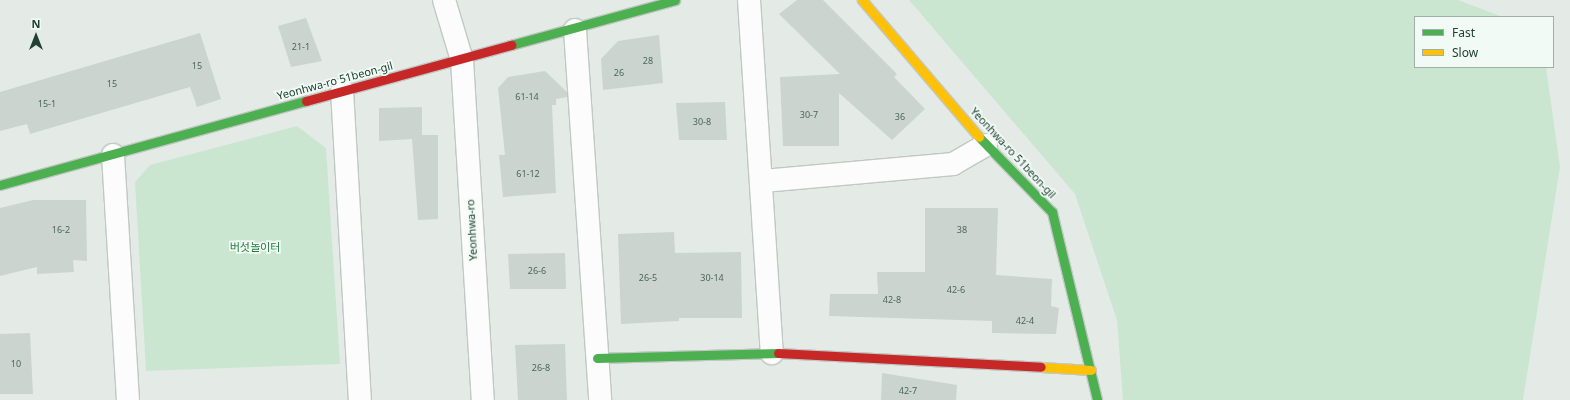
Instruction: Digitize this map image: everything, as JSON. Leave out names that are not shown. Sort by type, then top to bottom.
[{"type":"street","name":"Yeonhwa-ro","points":[[444,0],[462,60],[483,400]]},
{"type":"street","name":"Yeonhwa-ro 51beon-gil","points":[[0,185],[113,155],[342,90],[575,30],[676,0]]},
{"type":"street","points":[[749,0],[763,181],[772,353]]},
{"type":"street","name":"Yeonhwa-ro 51beon-gil","points":[[862,0],[986,145],[1052,212],[1097,400]]},
{"type":"street","points":[[575,30],[600,400]]},
{"type":"street","points":[[342,90],[360,400]]},
{"type":"street","points":[[763,181],[953,164],[986,145]]},
{"type":"street","points":[[113,155],[128,400]]},
{"type":"street","points":[[597,358],[772,353],[1090,370]]},
{"type":"green space","points":[[909,0],[1458,0],[1500,16],[1414,16],[1414,68],[1546,68],[1560,167],[1523,400],[1123,400],[1117,320],[1075,194]]},
{"type":"green space","name":"버섯놀이터","points":[[297,126],[326,148],[340,364],[146,371],[135,182],[150,165]]},
{"type":"building","points":[[797,0],[823,0],[897,74],[894,77],[925,109],[892,140],[839,93],[839,146],[783,146],[780,77],[840,74],[779,14]]},
{"type":"building","points":[[306,18],[322,61],[291,67],[278,26]]},
{"type":"building","points":[[200,33],[221,99],[197,107],[190,87],[30,134],[27,124],[0,131],[0,92]]},
{"type":"building","points":[[659,35],[663,83],[603,90],[601,59],[618,41]]},
{"type":"building","points":[[545,71],[567,92],[567,97],[556,99],[556,105],[552,105],[556,193],[503,197],[499,155],[505,155],[498,88],[508,77]]},
{"type":"building","points":[[725,102],[727,140],[679,140],[676,103]]},
{"type":"building","points":[[422,107],[422,135],[438,135],[438,219],[418,220],[412,139],[379,141],[379,108]]},
{"type":"building","points":[[33,200],[86,200],[87,261],[73,260],[74,272],[37,274],[37,267],[0,276],[0,208]]},
{"type":"building","points":[[925,208],[998,208],[996,275],[1052,279],[1051,306],[1059,308],[1056,334],[992,333],[992,321],[829,316],[830,294],[878,294],[877,272],[925,272]]},
{"type":"building","points":[[674,232],[675,253],[741,252],[742,318],[679,318],[679,321],[621,324],[618,234]]},
{"type":"building","points":[[565,253],[566,289],[510,289],[508,254]]},
{"type":"building","points":[[30,333],[33,394],[0,394],[0,334]]},
{"type":"building","points":[[565,344],[567,400],[518,400],[515,345]]},
{"type":"building","points":[[882,373],[957,385],[956,400],[881,400]]},
{"type":"traffic: fast","points":[[511,45],[675,0]]},
{"type":"traffic: fast","points":[[0,185],[306,101]]},
{"type":"traffic: fast","points":[[979,137],[1052,212],[1097,400]]},
{"type":"traffic: fast","points":[[597,358],[778,353]]},
{"type":"traffic: slow","points":[[862,0],[979,137]]},
{"type":"traffic: slow","points":[[1041,367],[1091,370]]},
{"type":"traffic: jam","points":[[306,101],[511,45]]},
{"type":"traffic: jam","points":[[778,353],[1041,367]]}]
